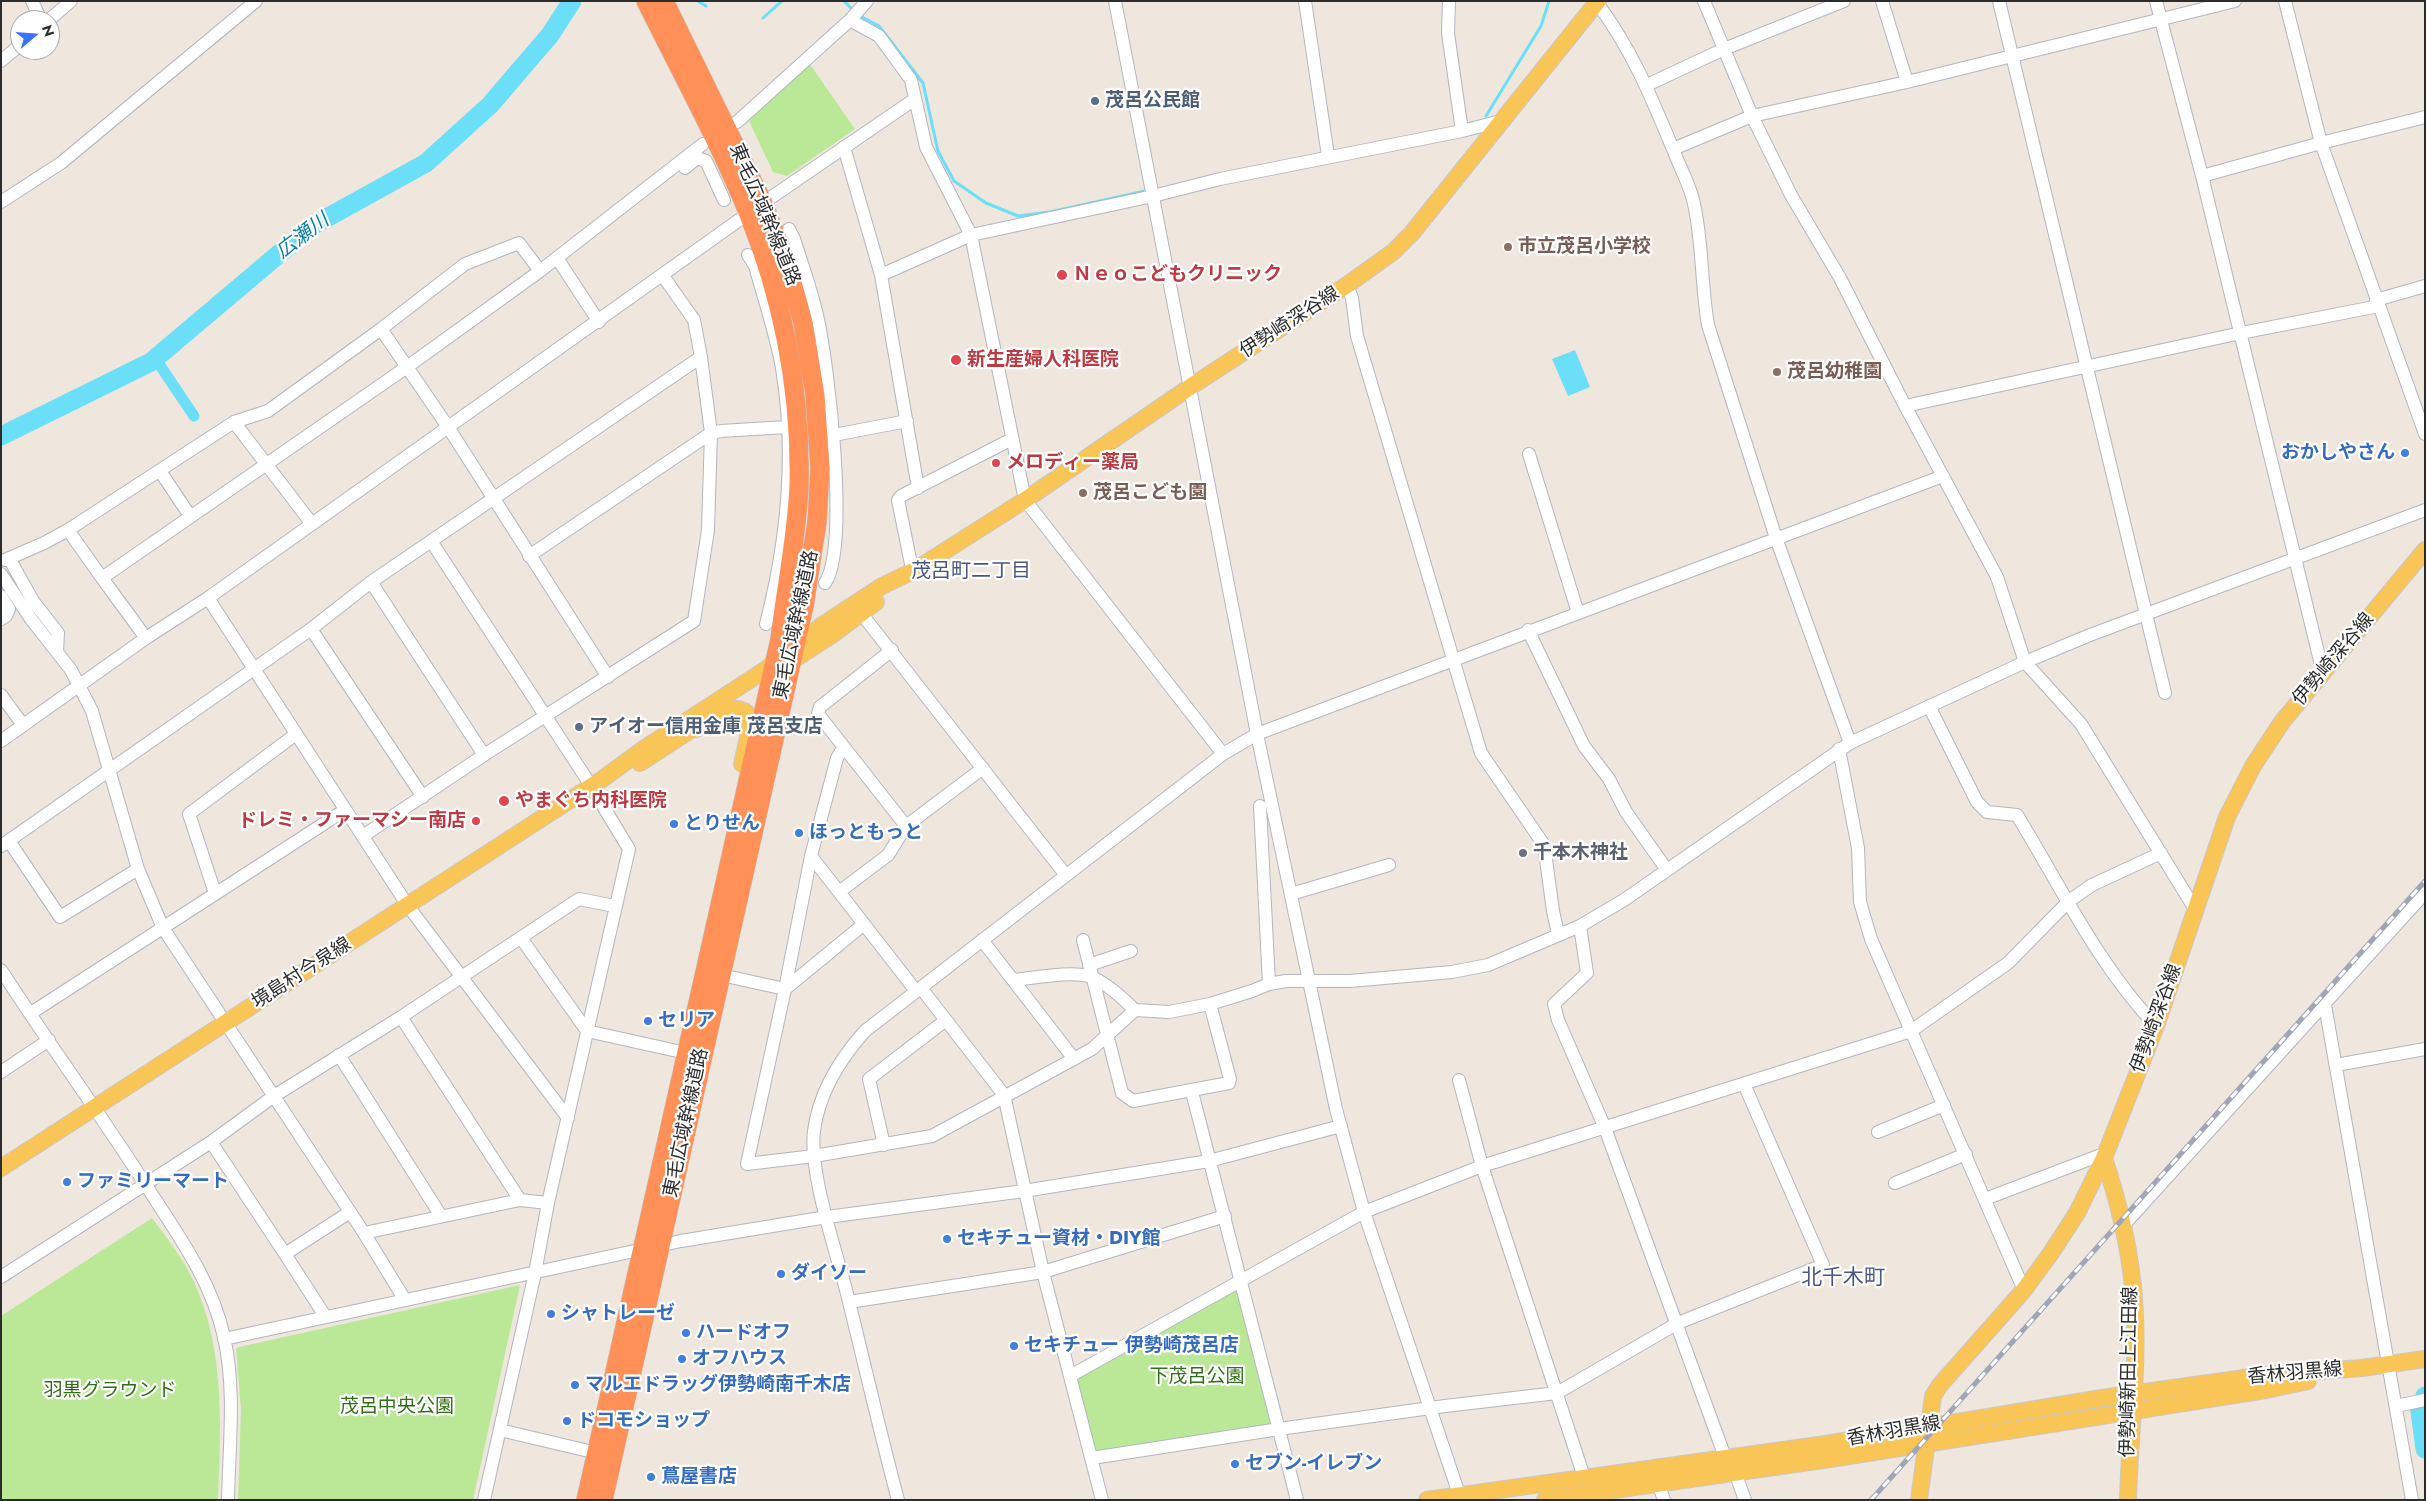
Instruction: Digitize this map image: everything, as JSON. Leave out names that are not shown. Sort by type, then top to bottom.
[{"type":"highway","name":"東毛広域幹線道路","points":[[586,1500],[742,804],[810,570],[818,496],[819,436],[813,378],[803,323],[786,261],[687,86],[646,1]]},
{"type":"highway","name":"東毛広域幹線道路","points":[[603,1500],[721,975],[783,661],[780,639],[782,583],[795,531],[799,485],[798,426],[786,364],[783,321],[756,209],[698,70],[664,1]]},
{"type":"main road","name":"伊勢崎深谷線","points":[[783,661],[862,613],[915,570],[1025,500],[1190,387],[1347,285],[1393,252],[1412,232],[1505,120],[1597,2]]},
{"type":"main road","name":"伊勢崎深谷線","points":[[1919,1500],[1933,1396],[1940,1385],[2024,1290],[2077,1213],[2105,1156],[2156,1026],[2227,817],[2253,766],[2282,722],[2425,550]]},
{"type":"main road","name":"伊勢崎深谷線","points":[[783,661],[882,586],[915,570]]},
{"type":"main road","name":"境島村今泉線","points":[[596,783],[646,760],[684,736],[783,661]]},
{"type":"main road","name":"境島村今泉線","points":[[1,1168],[408,906],[596,783],[631,757],[783,661]]},
{"type":"main road","points":[[684,736],[732,710],[738,709],[749,715],[751,724],[741,771],[742,804]]},
{"type":"main road","name":"伊勢崎新田上江田線","points":[[2105,1156],[2132,1279],[2133,1394],[2128,1500]]},
{"type":"main road","name":"香林羽黒線","points":[[1428,1500],[1826,1444],[1928,1426],[2266,1375],[2362,1368],[2425,1359]]},
{"type":"main road","name":"香林羽黒線","points":[[1545,1500],[1590,1496],[1658,1483],[1927,1444],[2266,1390],[2362,1368]]},
{"type":"street","points":[[60,10],[71,1]]},
{"type":"street","points":[[1,202],[61,163],[256,1]]},
{"type":"street","points":[[1115,1],[1257,734],[1307,980],[1341,1126],[1364,1212],[1460,1497]]},
{"type":"street","points":[[1305,1],[1328,156]]},
{"type":"street","points":[[1449,1],[1448,34],[1462,131]]},
{"type":"street","points":[[1704,1],[1752,116],[1791,195],[1835,269],[1905,406],[1997,577],[2025,662],[2081,724],[2195,909]]},
{"type":"street","points":[[1647,85],[1724,49],[1844,1]]},
{"type":"street","points":[[1882,1],[1907,82]]},
{"type":"street","points":[[1999,1],[2166,693]]},
{"type":"street","points":[[2156,1],[2202,176],[2323,673]]},
{"type":"street","points":[[1673,149],[1752,116],[2012,57],[2235,1]]},
{"type":"street","points":[[2285,1],[2321,143],[2425,434]]},
{"type":"street","points":[[1597,2],[1616,28],[1647,85],[1694,202],[1708,325],[1845,746],[1858,848],[1860,902],[1863,914],[1911,1031],[2024,1290]]},
{"type":"street","points":[[737,122],[858,12],[879,36],[911,80],[926,147],[971,235],[1025,500],[1222,754]]},
{"type":"street","points":[[1,741],[146,638],[208,598],[844,147],[915,100]]},
{"type":"street","points":[[2202,176],[2425,117]]},
{"type":"street","points":[[881,275],[971,235],[1153,196],[1220,179],[1328,156],[1462,131],[1505,120]]},
{"type":"street","points":[[102,578],[540,271],[703,144]]},
{"type":"street","points":[[844,147],[881,275],[918,488]]},
{"type":"street","points":[[620,208],[630,211],[697,158],[706,161],[724,200]]},
{"type":"street","points":[[789,229],[794,239],[817,315],[826,359],[834,435],[835,532],[830,570],[825,583]]},
{"type":"street","points":[[56,652],[58,633],[33,601],[7,559],[68,530],[234,422],[268,411],[381,329],[465,264],[519,243],[540,271]]},
{"type":"street","points":[[748,255],[755,266],[786,364],[788,489],[782,583],[766,624]]},
{"type":"street","points":[[557,258],[598,322]]},
{"type":"street","points":[[786,261],[807,280]]},
{"type":"street","points":[[363,836],[484,755],[694,621],[708,530],[711,434],[694,320],[663,276]]},
{"type":"street","points":[[1347,285],[1352,298],[1357,336],[1481,753],[1544,845],[1552,911],[1558,934]]},
{"type":"street","points":[[1905,406],[2378,303],[2425,286]]},
{"type":"street","points":[[381,329],[448,427],[608,677]]},
{"type":"street","points":[[138,869],[60,917],[5,844],[253,668],[312,629],[371,582],[701,357]]},
{"type":"street","points":[[834,435],[907,421]]},
{"type":"street","points":[[234,422],[312,524]]},
{"type":"street","points":[[529,556],[711,434],[720,431],[787,428]]},
{"type":"street","points":[[915,570],[911,564],[898,500],[901,496],[1012,439]]},
{"type":"street","points":[[1529,454],[1578,612]]},
{"type":"street","points":[[160,471],[190,516]]},
{"type":"street","points":[[818,496],[834,471]]},
{"type":"street","points":[[898,1500],[827,1217],[814,1156],[814,1132],[820,1103],[837,1067],[865,1031],[1222,754],[1257,734],[1528,630],[1943,476]]},
{"type":"street","points":[[1091,971],[1135,1010],[1169,1012],[1210,1004],[1252,992],[1269,984],[1307,980],[1350,981],[1452,972],[1488,965],[1580,926],[1624,900],[1845,746],[2025,662],[2147,614],[2425,510]]},
{"type":"street","points":[[68,530],[146,638]]},
{"type":"street","points":[[431,541],[546,717],[596,783],[629,849],[548,1202],[535,1272],[484,1500]]},
{"type":"street","points":[[1,574],[80,686],[96,719],[138,869],[163,928],[364,1233],[405,1300]]},
{"type":"street","points":[[371,582],[484,755]]},
{"type":"street","points":[[1,596],[9,608],[6,616],[1,619]]},
{"type":"street","points":[[208,598],[408,906],[460,978],[568,1118]]},
{"type":"street","points":[[862,613],[1065,874]]},
{"type":"street","points":[[312,629],[423,797]]},
{"type":"street","points":[[1528,630],[1584,746],[1609,779],[1626,812],[1667,870]]},
{"type":"street","points":[[892,650],[820,707],[818,714],[906,826]]},
{"type":"street","points":[[1,696],[23,725]]},
{"type":"street","points":[[1929,706],[1977,802],[1987,812],[2017,815],[2111,973],[2130,998],[2156,1026]]},
{"type":"street","points":[[215,893],[189,814],[296,734]]},
{"type":"street","points":[[843,748],[837,758],[811,856],[785,989],[747,1164],[814,1156],[932,1136],[1004,1095],[1092,1049],[1135,1010]]},
{"type":"street","points":[[839,892],[888,855],[906,826],[983,768]]},
{"type":"street","points":[[1260,806],[1269,984]]},
{"type":"street","points":[[31,1013],[345,810]]},
{"type":"street","points":[[1070,1376],[1240,1279],[1364,1212],[1482,1166],[1911,1031],[2008,963],[2069,902],[2092,885],[2161,853]]},
{"type":"street","points":[[811,856],[864,924],[946,1020],[1004,1095],[1043,1272],[1102,1500]]},
{"type":"street","points":[[1291,894],[1389,865]]},
{"type":"street","points":[[2122,1227],[2425,893]]},
{"type":"street","points":[[1,1277],[211,1142],[274,1096],[401,1017],[579,899],[615,906]]},
{"type":"street","points":[[785,989],[864,924]]},
{"type":"street","points":[[1580,926],[1588,973],[1554,1004],[1558,1020],[1605,1128],[1678,1323],[1725,1457]]},
{"type":"street","points":[[520,938],[587,1031],[686,1053]]},
{"type":"street","points":[[982,940],[1074,1059]]},
{"type":"street","points":[[1083,940],[1122,1094],[1127,1098],[1133,1101],[1225,1086],[1229,1083],[1230,1078],[1210,1004]]},
{"type":"street","points":[[1014,980],[1091,971],[1131,951]]},
{"type":"street","points":[[721,975],[785,989]]},
{"type":"street","points":[[4,979],[31,1013],[95,1107],[194,1259],[218,1314],[229,1370],[231,1406],[228,1500]]},
{"type":"street","points":[[2325,1005],[2412,1500]]},
{"type":"street","points":[[401,1017],[520,1200]]},
{"type":"street","points":[[884,1144],[869,1079],[946,1020]]},
{"type":"street","points":[[1,1072],[49,1040]]},
{"type":"street","points":[[2336,1065],[2425,1049]]},
{"type":"street","points":[[339,1055],[441,1216]]},
{"type":"street","points":[[1459,1080],[1482,1166],[1584,1477]]},
{"type":"street","points":[[1092,1458],[1429,1408],[1557,1393],[1678,1323],[1823,1265],[1744,1084]]},
{"type":"street","points":[[1192,1092],[1297,1500]]},
{"type":"street","points":[[1878,1132],[1944,1105]]},
{"type":"street","points":[[224,1339],[660,1245],[827,1217],[1024,1191],[1209,1161],[1341,1126]]},
{"type":"street","points":[[211,1142],[325,1316]]},
{"type":"street","points":[[1895,1183],[1966,1154]]},
{"type":"street","points":[[1985,1200],[2105,1156]]},
{"type":"street","points":[[364,1233],[520,1200],[548,1202]]},
{"type":"street","points":[[285,1254],[350,1212]]},
{"type":"street","points":[[849,1302],[1043,1272],[1225,1216]]},
{"type":"street","points":[[2396,1406],[2425,1400]]},
{"type":"street","points":[[500,1430],[597,1453]]},
{"type":"street","points":[[1735,1472],[1745,1500]]},
{"type":"street","points":[[1658,1483],[1664,1500]]},
{"type":"green space","points":[[809,63],[855,129],[787,176],[773,172],[749,121]]},
{"type":"green space","name":"羽黒グラウンド","points":[[152,1218],[187,1268],[200,1295],[209,1324],[215,1352],[220,1411],[218,1500],[1,1500],[1,1316]]},
{"type":"green space","name":"茂呂中央公園","points":[[520,1285],[473,1500],[238,1500],[241,1409],[236,1349]]},
{"type":"green space","name":"下茂呂公園","points":[[1236,1289],[1271,1421],[1267,1427],[1100,1452],[1096,1450],[1077,1380],[1079,1376]]},
{"type":"water","points":[[1575,350],[1590,387],[1568,396],[1552,359]]},
{"type":"waterway","name":"広瀬川","points":[[1,436],[151,362],[312,226],[426,163],[490,105],[550,35],[572,1]]},
{"type":"waterway","points":[[698,1],[706,6]]},
{"type":"waterway","points":[[763,18],[782,1]]},
{"type":"waterway","points":[[844,1],[854,11]]},
{"type":"waterway","points":[[1486,116],[1541,26],[1549,1]]},
{"type":"waterway","points":[[858,15],[879,26],[923,83],[938,151],[954,181],[986,203],[1018,216],[1050,212],[1145,191]]},
{"type":"waterway","points":[[155,358],[194,416]]},
{"type":"waterway","points":[[2425,1396],[2420,1411],[2425,1449]]},
{"type":"railway","points":[[1871,1500],[2425,881]]},
{"type":"place","name":"茂呂公民館","points":[[1095,101]]},
{"type":"place","name":"市立茂呂小学校","points":[[1508,247]]},
{"type":"place","name":"Ｎｅｏこどもクリニック","points":[[1062,275]]},
{"type":"place","name":"新生産婦人科医院","points":[[956,360]]},
{"type":"place","name":"茂呂幼稚園","points":[[1777,372]]},
{"type":"place","name":"おかしやさん","points":[[2405,453]]},
{"type":"place","name":"メロディー薬局","points":[[996,463]]},
{"type":"place","name":"茂呂こども園","points":[[1083,493]]},
{"type":"place","name":"アイオー信用金庫 茂呂支店","points":[[579,727]]},
{"type":"place","name":"やまぐち内科医院","points":[[504,801]]},
{"type":"place","name":"ドレミ・ファーマシー南店","points":[[476,821]]},
{"type":"place","name":"とりせん","points":[[674,824]]},
{"type":"place","name":"ほっともっと","points":[[799,833]]},
{"type":"place","name":"千本木神社","points":[[1523,853]]},
{"type":"place","name":"セリア","points":[[648,1021]]},
{"type":"place","name":"ファミリーマート","points":[[67,1182]]},
{"type":"place","name":"セキチュー資材・DIY館","points":[[947,1239]]},
{"type":"place","name":"ダイソー","points":[[781,1274]]},
{"type":"place","name":"シャトレーゼ","points":[[551,1314]]},
{"type":"place","name":"ハードオフ","points":[[686,1333]]},
{"type":"place","name":"セキチュー 伊勢崎茂呂店","points":[[1014,1346]]},
{"type":"place","name":"オフハウス","points":[[682,1359]]},
{"type":"place","name":"マルエドラッグ伊勢崎南千木店","points":[[575,1385]]},
{"type":"place","name":"ドコモショップ","points":[[567,1421]]},
{"type":"place","name":"セブン-イレブン","points":[[1235,1464]]},
{"type":"place","name":"蔦屋書店","points":[[651,1477]]},
{"type":"district","name":"茂呂町二丁目","points":[[971,572]]},
{"type":"district","name":"北千木町","points":[[1843,1279]]}]
